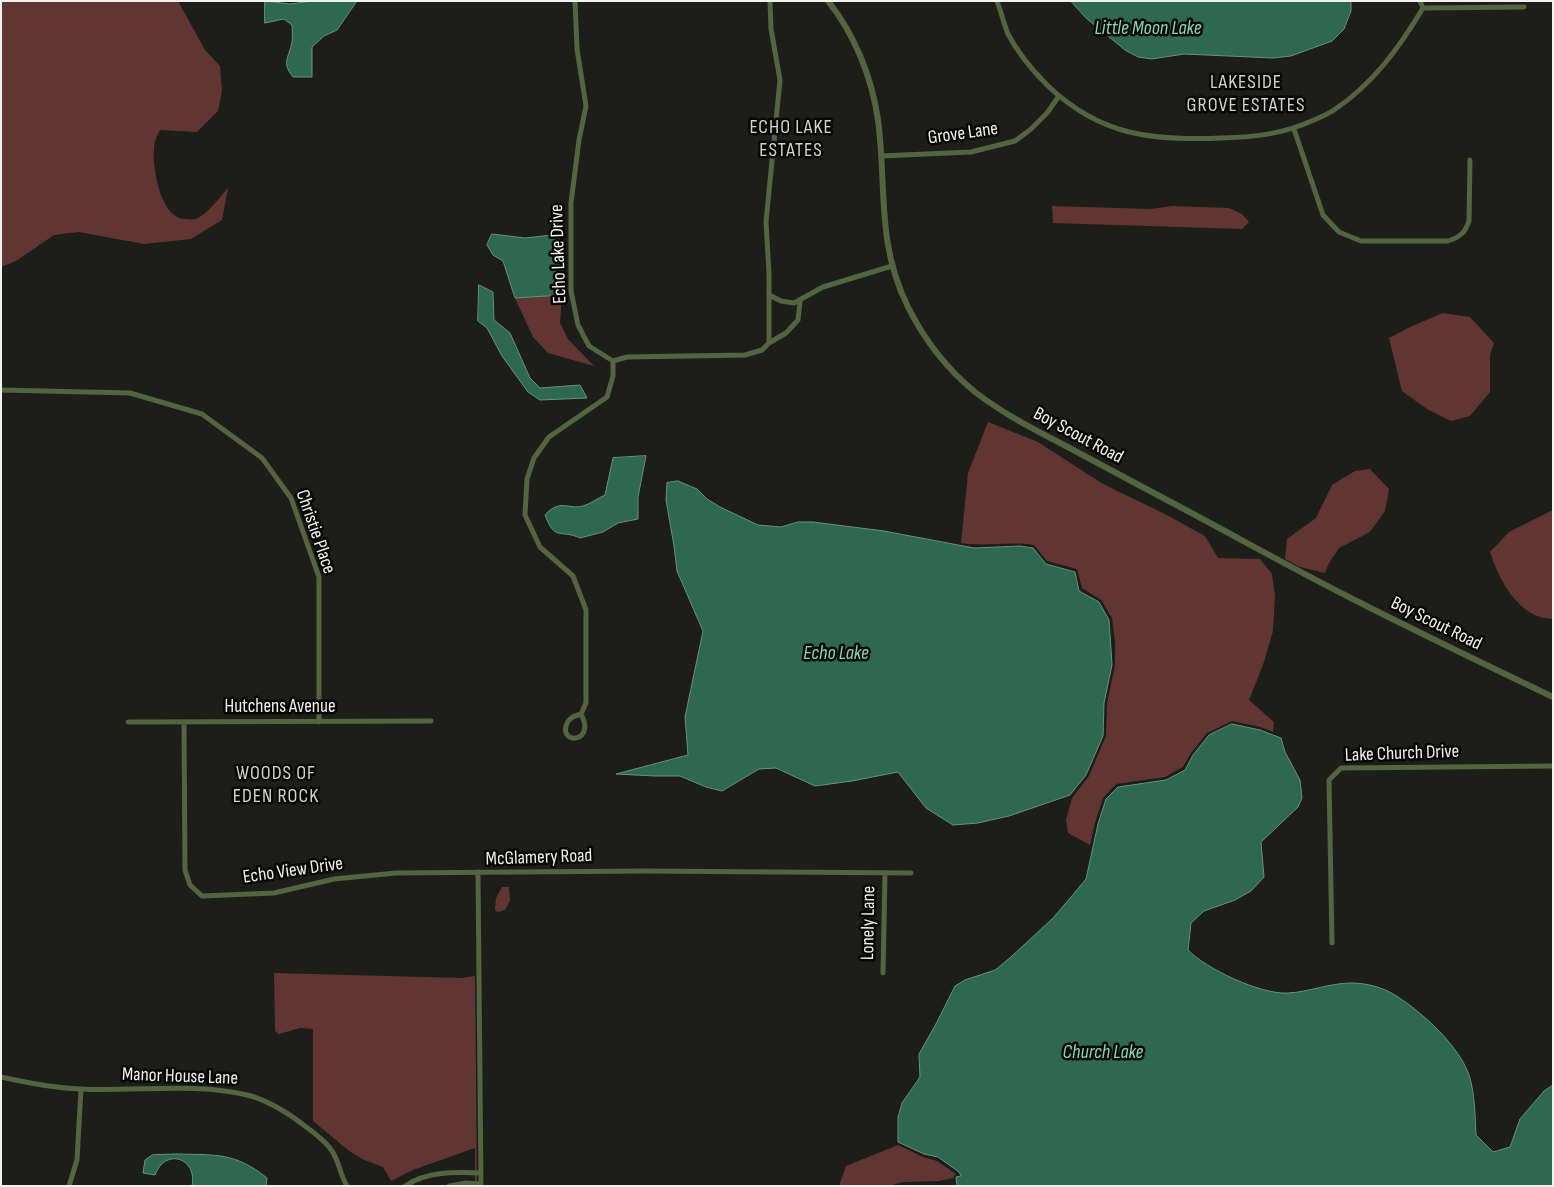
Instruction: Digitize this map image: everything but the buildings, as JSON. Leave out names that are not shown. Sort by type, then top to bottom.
[{"type":"street","name":"Echo Lake Drive","points":[[575,1],[577,49],[586,106],[570,203],[571,291],[578,325],[589,346],[613,361]]},
{"type":"street","points":[[769,342],[766,222],[780,80],[771,29],[770,1]]},
{"type":"street","name":"Boy Scout Road","points":[[828,1],[850,34],[869,80],[878,117],[885,231],[892,266],[908,306],[931,345],[963,382],[996,407],[1057,442],[1347,596],[1553,697]]},
{"type":"street","points":[[998,1],[1008,33],[1031,69],[1058,96],[1083,115],[1116,129],[1140,135],[1181,140],[1258,137],[1294,129],[1333,111],[1365,87],[1403,41],[1422,8],[1420,1]]},
{"type":"street","points":[[1422,8],[1524,7]]},
{"type":"street","name":"Grove Lane","points":[[881,156],[971,152],[1015,141],[1032,129],[1047,113],[1058,96]]},
{"type":"street","points":[[1294,129],[1323,215],[1338,232],[1361,241],[1448,241],[1460,237],[1466,230],[1469,221],[1470,160]]},
{"type":"street","points":[[769,295],[786,303],[794,304],[823,287],[892,266]]},
{"type":"street","points":[[581,714],[585,729],[583,734],[577,738],[572,738],[565,731],[566,725],[569,719],[581,714],[586,703],[586,610],[573,576],[540,547],[525,515],[527,479],[534,458],[549,437],[607,397],[613,376],[613,361],[627,357],[745,355],[762,350],[769,342],[786,333],[798,320],[800,302]]},
{"type":"street","name":"Christie Place","points":[[1,390],[130,392],[202,414],[262,458],[291,498],[318,577],[319,722]]},
{"type":"street","name":"Hutchens Avenue","points":[[128,722],[431,721]]},
{"type":"street","name":"Echo View Drive","points":[[184,722],[185,870],[190,885],[202,896],[274,893],[334,879],[396,873],[478,872]]},
{"type":"street","name":"Lake Church Drive","points":[[1332,943],[1330,780],[1341,768],[1553,766]]},
{"type":"street","name":"McGlamery Road","points":[[481,1185],[478,872],[911,873]]},
{"type":"street","name":"Lonely Lane","points":[[883,974],[885,873]]},
{"type":"street","name":"Manor House Lane","points":[[1,1077],[33,1084],[81,1089],[218,1090],[248,1095],[275,1106],[305,1126],[324,1142],[332,1151],[347,1186]]},
{"type":"street","points":[[69,1186],[77,1160],[81,1089]]},
{"type":"street","points":[[405,1186],[415,1179],[428,1175],[481,1172]]},
{"type":"street","points":[[449,1186],[481,1185]]},
{"type":"shaded area","points":[[1,1],[178,1],[205,50],[220,66],[222,91],[218,111],[197,132],[160,130],[154,146],[157,180],[164,202],[170,211],[177,217],[186,219],[198,218],[214,205],[228,188],[222,220],[191,239],[144,244],[79,232],[54,235],[16,261],[1,267]]},
{"type":"shaded area","points":[[1052,206],[1151,209],[1172,206],[1229,208],[1242,214],[1249,222],[1242,229],[1053,223]]},
{"type":"shaded area","points":[[562,295],[560,323],[568,339],[594,366],[548,353],[533,337],[515,298]]},
{"type":"shaded area","points":[[1443,313],[1470,317],[1494,343],[1490,355],[1490,392],[1470,416],[1451,421],[1427,409],[1402,391],[1389,338]]},
{"type":"shaded area","points":[[988,422],[1038,442],[1103,484],[1205,536],[1218,558],[1260,559],[1272,574],[1275,596],[1273,631],[1263,665],[1249,700],[1274,722],[1273,732],[1261,727],[1232,721],[1207,733],[1191,753],[1183,767],[1165,777],[1116,784],[1103,798],[1090,845],[1068,833],[1066,820],[1072,798],[1089,776],[1106,736],[1107,704],[1115,665],[1112,618],[1101,600],[1082,588],[1077,569],[1047,561],[1034,545],[961,543],[968,473]]},
{"type":"shaded area","points":[[1370,469],[1389,489],[1385,511],[1370,532],[1339,548],[1325,573],[1300,567],[1285,559],[1287,539],[1316,518],[1332,485],[1355,471]]},
{"type":"shaded area","points":[[1553,510],[1553,619],[1541,617],[1520,605],[1505,586],[1490,552],[1509,532]]},
{"type":"shaded area","points":[[502,887],[509,887],[510,901],[505,910],[498,912],[495,910],[496,898]]},
{"type":"shaded area","points":[[274,973],[462,978],[475,976],[477,1186],[475,1186],[475,1148],[413,1170],[391,1181],[383,1167],[362,1159],[348,1150],[313,1121],[313,1029],[300,1028],[279,1034],[275,1031]]},
{"type":"shaded area","points":[[898,1145],[923,1157],[937,1161],[956,1174],[953,1178],[939,1181],[903,1182],[888,1186],[839,1186],[846,1166]]},
{"type":"water","points":[[265,1],[290,4],[313,1],[357,1],[337,30],[324,36],[312,47],[312,77],[293,77],[287,67],[292,42],[292,25],[284,19],[265,23]]},
{"type":"water","name":"Little Moon Lake","points":[[1071,1],[1351,1],[1351,11],[1344,29],[1332,41],[1291,56],[1273,58],[1184,54],[1152,59],[1138,57],[1125,50],[1086,18]]},
{"type":"water","points":[[492,234],[525,238],[552,235],[562,240],[564,254],[562,295],[515,298],[503,261],[493,255],[487,245]]},
{"type":"water","points":[[479,285],[493,292],[494,320],[510,333],[530,378],[540,388],[580,385],[587,398],[540,400],[528,392],[502,356],[487,328],[478,321]]},
{"type":"water","points":[[646,456],[638,497],[638,519],[618,523],[603,532],[580,538],[555,532],[552,529],[545,515],[550,510],[560,506],[583,506],[605,495],[613,458]]},
{"type":"water","name":"Echo Lake","points":[[678,481],[697,489],[707,499],[720,507],[758,525],[781,527],[798,522],[813,522],[884,531],[974,548],[1020,546],[1033,548],[1046,564],[1075,572],[1079,591],[1099,602],[1109,620],[1112,665],[1104,703],[1103,736],[1086,775],[1070,795],[1009,816],[978,823],[953,825],[926,808],[898,772],[815,786],[776,768],[759,769],[722,791],[706,787],[680,776],[616,774],[688,755],[685,717],[703,631],[677,571],[666,500],[667,483]]},
{"type":"water","name":"Church Lake","points":[[1232,724],[1260,730],[1281,738],[1285,752],[1300,780],[1302,798],[1298,807],[1261,842],[1264,877],[1251,891],[1235,900],[1204,911],[1191,923],[1188,950],[1221,972],[1264,990],[1288,993],[1335,984],[1357,983],[1390,992],[1406,1002],[1439,1031],[1458,1054],[1465,1066],[1472,1085],[1476,1135],[1493,1152],[1510,1147],[1520,1119],[1544,1091],[1553,1085],[1553,1186],[957,1186],[956,1177],[961,1176],[959,1172],[938,1157],[924,1154],[898,1142],[898,1117],[902,1103],[920,1077],[919,1054],[955,986],[965,980],[995,970],[1011,957],[1053,918],[1086,879],[1098,824],[1106,799],[1118,787],[1166,780],[1185,770],[1193,755],[1209,735]]},
{"type":"water","points":[[152,1155],[213,1155],[234,1159],[245,1163],[267,1178],[266,1186],[192,1186],[193,1176],[186,1163],[173,1159],[166,1161],[160,1166],[155,1175],[143,1173],[145,1160]]},
{"type":"district","name":"LAKESIDE GROVE ESTATES","points":[[1246,94]]},
{"type":"district","name":"ECHO LAKE ESTATES","points":[[791,140]]},
{"type":"district","name":"WOODS OF EDEN ROCK","points":[[276,786]]}]
